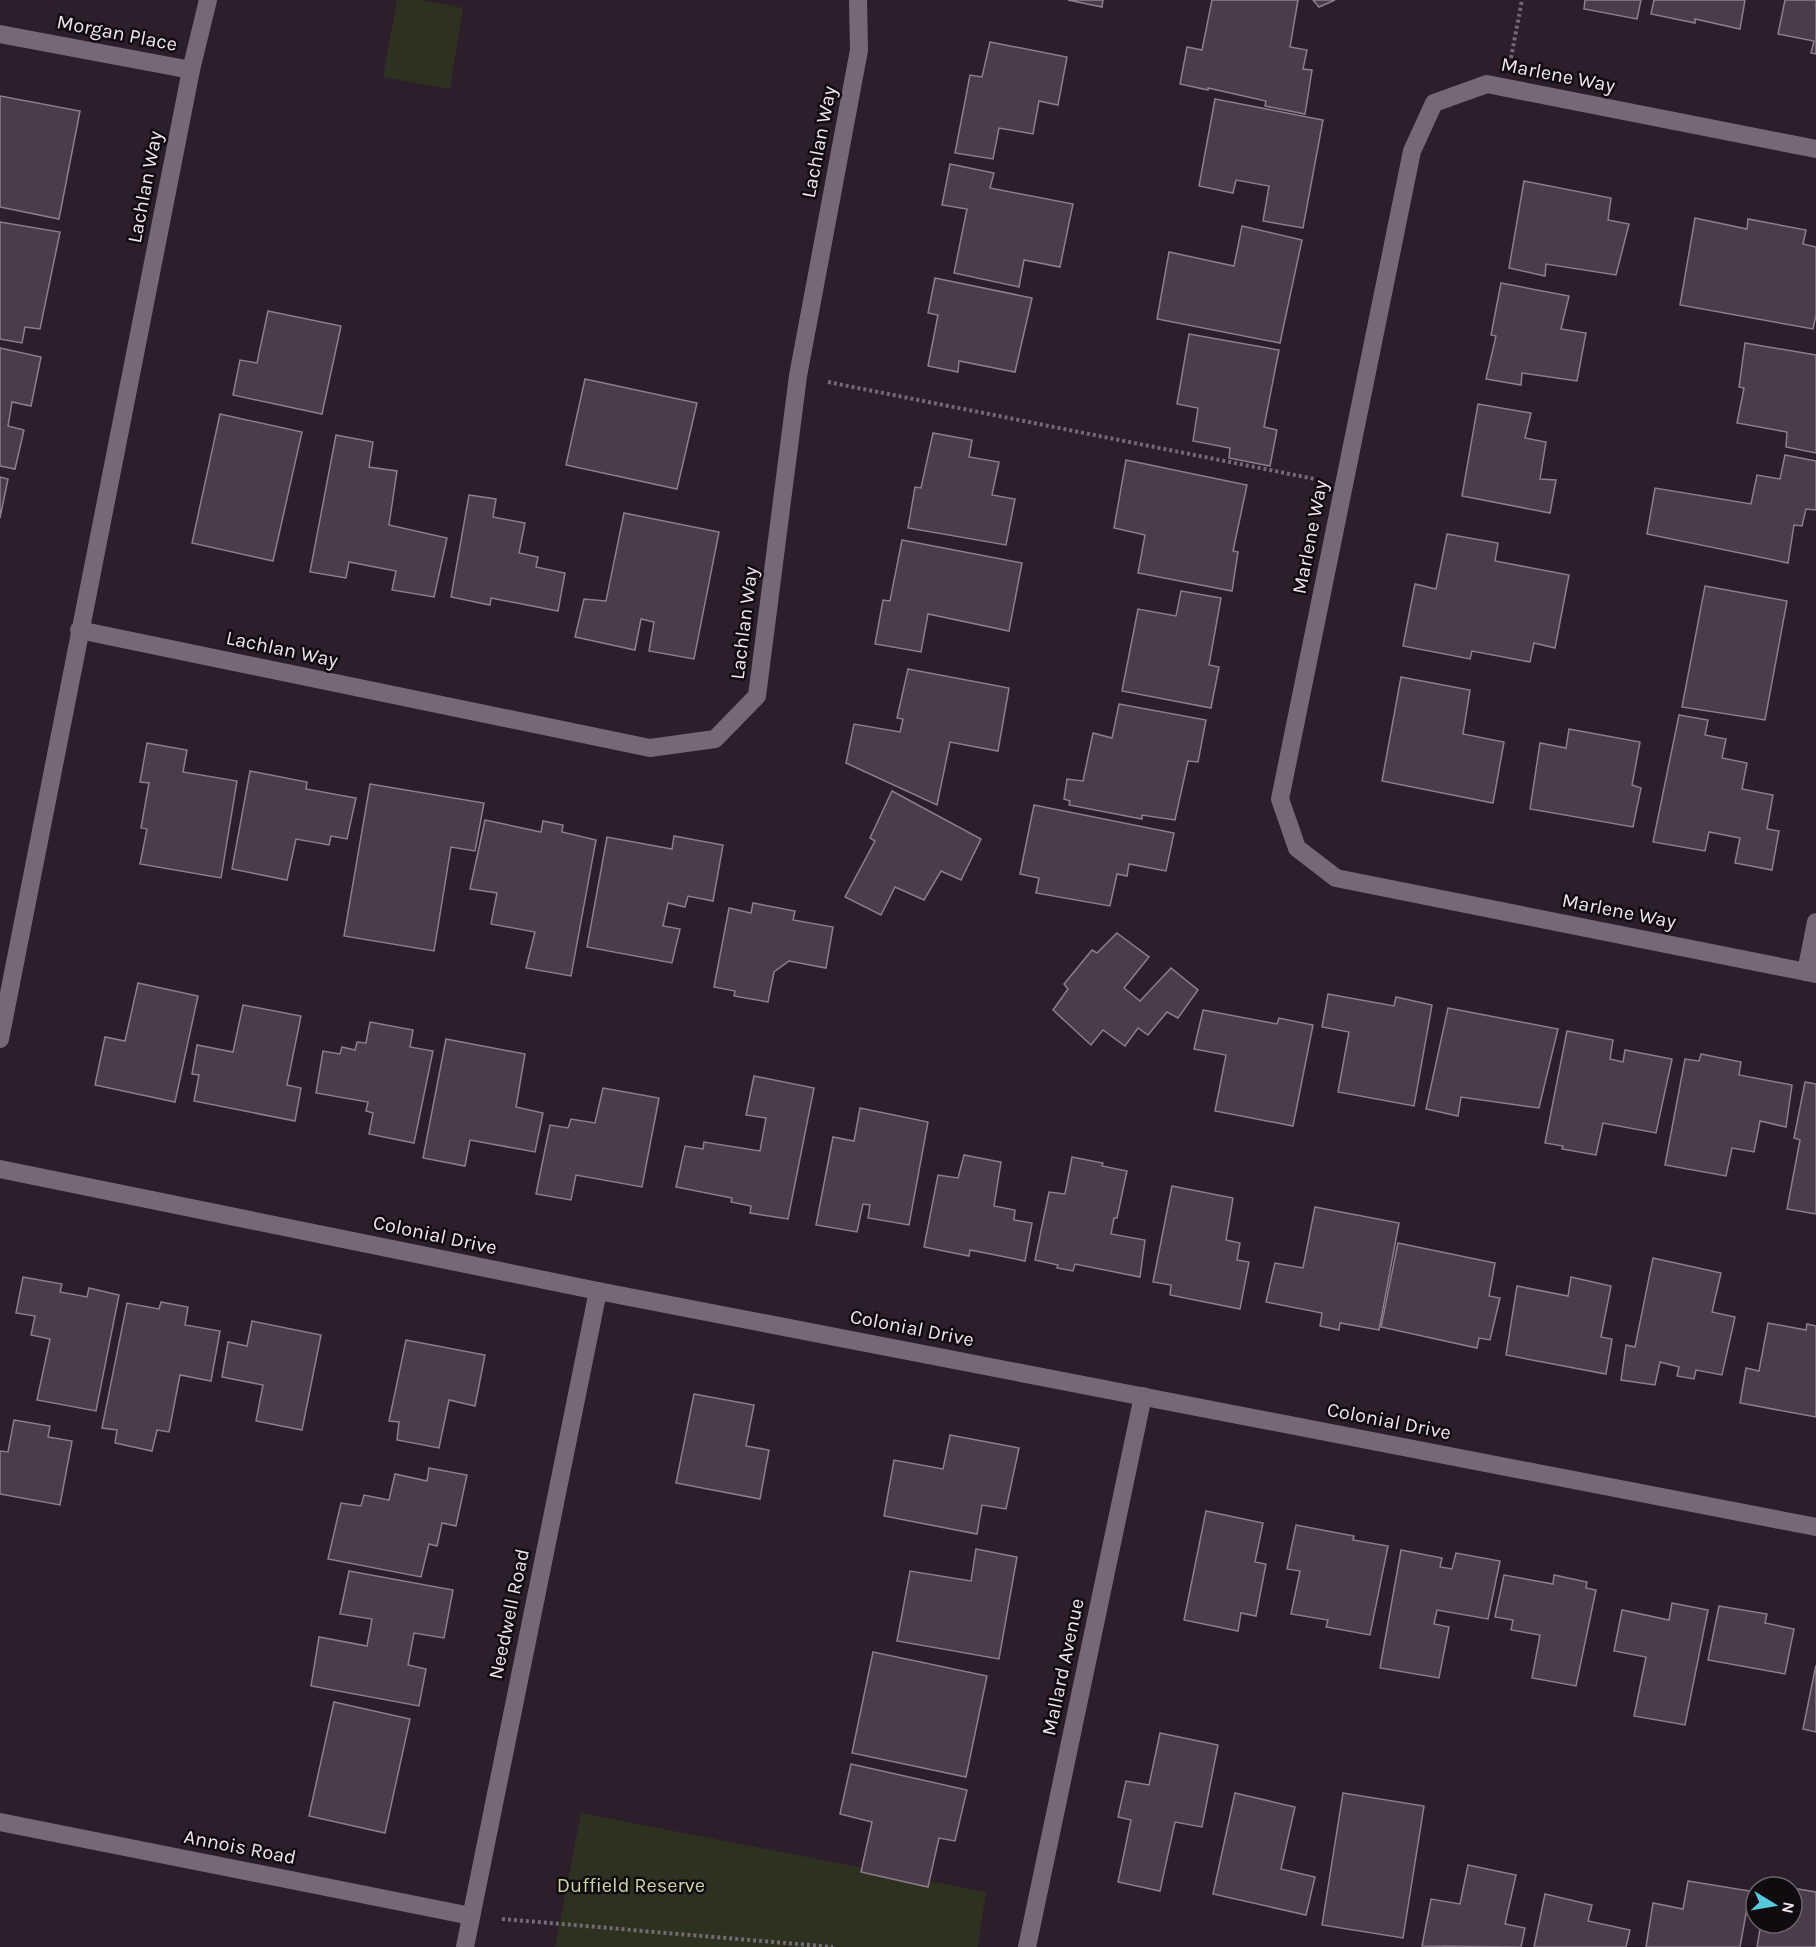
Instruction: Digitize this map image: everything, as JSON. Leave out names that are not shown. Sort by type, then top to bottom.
[{"type":"street","name":"Lachlan Way","points":[[0,1039],[191,69],[208,0]]},
{"type":"street","name":"Lachlan Way","points":[[80,630],[650,748],[715,739],[757,696],[798,376],[859,50],[858,0]]},
{"type":"street","name":"Morgan Place","points":[[0,34],[191,69]]},
{"type":"street","name":"Marlene Way","points":[[1816,149],[1487,84],[1434,103],[1412,151],[1280,799],[1297,848],[1336,878],[1811,973],[1816,922]]},
{"type":"street","name":"Colonial Drive","points":[[0,1169],[598,1291],[1816,1527]]},
{"type":"street","name":"Needwell Road","points":[[465,1947],[598,1291]]},
{"type":"street","name":"Mallard Avenue","points":[[1027,1947],[1143,1396]]},
{"type":"street","name":"Annois Road","points":[[0,1822],[471,1917]]},
{"type":"path","points":[[1506,88],[1522,0]]},
{"type":"path","points":[[798,376],[1344,484]]},
{"type":"path","points":[[471,1917],[833,1947]]},
{"type":"green space","points":[[397,0],[421,0],[463,8],[450,89],[383,77]]},
{"type":"green space","name":"Duffield Reserve","points":[[581,1813],[986,1892],[978,1947],[555,1947]]},
{"type":"building","points":[[1068,0],[1103,0],[1102,7]]},
{"type":"building","points":[[1212,0],[1298,0],[1290,47],[1307,50],[1303,69],[1312,70],[1305,114],[1265,106],[1266,101],[1180,84],[1187,47],[1202,50]]},
{"type":"building","points":[[1313,0],[1335,0],[1319,7]]},
{"type":"building","points":[[1585,0],[1641,0],[1637,19],[1584,9]]},
{"type":"building","points":[[1654,0],[1745,0],[1740,29],[1695,19],[1695,23],[1651,14]]},
{"type":"building","points":[[1785,0],[1816,0],[1816,54],[1811,53],[1814,41],[1778,34]]},
{"type":"building","points":[[990,42],[1067,57],[1058,105],[1039,101],[1033,134],[999,128],[993,159],[955,153],[970,75],[982,77]]},
{"type":"building","points":[[0,96],[80,111],[59,219],[0,207]]},
{"type":"building","points":[[1215,99],[1323,120],[1303,228],[1263,221],[1269,186],[1236,180],[1233,193],[1199,186]]},
{"type":"building","points":[[950,164],[994,173],[990,188],[1073,204],[1060,267],[1024,260],[1019,287],[954,273],[967,209],[942,205]]},
{"type":"building","points":[[1524,181],[1611,198],[1608,220],[1629,224],[1616,275],[1546,264],[1545,276],[1509,268]]},
{"type":"building","points":[[1695,218],[1747,229],[1748,219],[1806,230],[1803,244],[1816,247],[1816,315],[1813,329],[1680,305]]},
{"type":"building","points":[[0,222],[60,232],[40,329],[25,327],[22,343],[0,339]]},
{"type":"building","points":[[1242,226],[1302,240],[1280,343],[1157,319],[1169,252],[1234,266]]},
{"type":"building","points":[[935,278],[1032,298],[1015,372],[959,361],[958,372],[928,366],[938,315],[928,313]]},
{"type":"building","points":[[1501,283],[1569,296],[1561,329],[1586,333],[1577,381],[1522,373],[1521,385],[1486,379],[1496,336],[1491,335]]},
{"type":"building","points":[[268,311],[341,326],[322,414],[233,395],[240,360],[257,363]]},
{"type":"building","points":[[1189,334],[1279,350],[1264,427],[1277,430],[1270,466],[1229,458],[1230,448],[1193,441],[1198,408],[1177,404]]},
{"type":"building","points":[[1745,343],[1816,355],[1816,453],[1786,447],[1787,432],[1737,423],[1744,388],[1739,387]]},
{"type":"building","points":[[0,348],[41,357],[31,406],[12,402],[8,426],[24,430],[15,469],[0,466]]},
{"type":"building","points":[[585,379],[697,403],[677,489],[566,465]]},
{"type":"building","points":[[1478,404],[1531,413],[1525,438],[1546,442],[1540,479],[1556,480],[1550,513],[1462,496]]},
{"type":"building","points":[[220,414],[302,432],[273,561],[192,543]]},
{"type":"building","points":[[933,433],[972,440],[969,457],[999,462],[992,495],[1015,499],[1006,545],[908,528],[915,487],[921,488]]},
{"type":"building","points":[[336,435],[373,442],[369,467],[397,471],[389,525],[447,538],[434,597],[392,590],[396,571],[349,562],[346,578],[310,572]]},
{"type":"building","points":[[1785,455],[1816,461],[1816,510],[1806,509],[1802,526],[1794,525],[1788,563],[1647,534],[1655,488],[1751,504],[1757,475],[1780,479]]},
{"type":"building","points":[[1126,460],[1247,485],[1233,551],[1238,552],[1232,591],[1138,573],[1145,535],[1114,528]]},
{"type":"building","points":[[0,477],[8,479],[0,518]]},
{"type":"building","points":[[469,495],[496,499],[493,517],[525,523],[519,553],[538,557],[536,567],[565,573],[558,611],[491,598],[490,605],[451,597]]},
{"type":"building","points":[[624,513],[719,532],[694,659],[649,651],[654,622],[641,619],[635,650],[575,637],[584,599],[606,601]]},
{"type":"building","points":[[1447,534],[1498,543],[1495,561],[1569,575],[1555,648],[1534,643],[1530,662],[1472,651],[1470,659],[1403,646],[1415,584],[1436,589]]},
{"type":"building","points":[[902,540],[1022,563],[1009,631],[928,614],[921,652],[875,644],[883,600],[890,601]]},
{"type":"building","points":[[1705,586],[1787,601],[1765,720],[1682,707]]},
{"type":"building","points":[[1181,591],[1221,598],[1209,665],[1219,667],[1211,708],[1122,691],[1138,609],[1176,616]]},
{"type":"building","points":[[908,669],[1009,688],[998,751],[950,742],[937,805],[846,763],[854,724],[900,732],[903,719],[897,718]]},
{"type":"building","points":[[1401,677],[1470,690],[1463,734],[1504,742],[1493,803],[1382,781]]},
{"type":"building","points":[[1119,704],[1206,720],[1198,762],[1188,761],[1175,820],[1142,815],[1142,819],[1069,805],[1070,801],[1064,799],[1067,779],[1083,781],[1093,733],[1112,738]]},
{"type":"building","points":[[1679,715],[1708,720],[1705,735],[1726,739],[1722,758],[1747,763],[1742,789],[1773,795],[1767,829],[1779,831],[1772,870],[1735,863],[1740,838],[1709,832],[1705,851],[1653,842]]},
{"type":"building","points":[[1569,729],[1640,742],[1632,785],[1641,788],[1633,827],[1530,809],[1540,743],[1566,748]]},
{"type":"building","points":[[147,743],[187,750],[183,772],[237,781],[221,878],[140,864],[147,829],[141,828],[149,783],[140,782]]},
{"type":"building","points":[[250,771],[307,782],[306,789],[356,798],[347,839],[331,836],[329,845],[296,839],[287,880],[232,869]]},
{"type":"building","points":[[370,784],[484,803],[475,851],[451,847],[434,951],[344,936]]},
{"type":"building","points":[[892,791],[981,839],[961,880],[941,871],[924,900],[895,887],[881,915],[845,897],[875,841],[870,838]]},
{"type":"building","points":[[1034,805],[1174,833],[1166,871],[1129,864],[1127,876],[1117,874],[1110,906],[1036,893],[1039,878],[1020,874]]},
{"type":"building","points":[[485,820],[541,832],[543,821],[563,825],[562,832],[596,840],[571,976],[526,968],[535,932],[491,924],[497,893],[470,889]]},
{"type":"building","points":[[674,836],[723,845],[713,901],[688,896],[685,907],[668,903],[663,926],[680,929],[672,963],[587,947],[607,837],[672,849]]},
{"type":"building","points":[[753,903],[795,911],[793,920],[833,927],[826,968],[789,961],[774,972],[768,1002],[734,996],[735,991],[714,987],[729,908],[751,913]]},
{"type":"building","points":[[1117,933],[1149,957],[1124,988],[1140,1001],[1171,968],[1198,990],[1178,1018],[1167,1012],[1148,1035],[1138,1028],[1125,1046],[1103,1030],[1091,1045],[1053,1010],[1068,989],[1064,984],[1092,950],[1097,953]]},
{"type":"building","points":[[138,983],[198,996],[175,1102],[95,1085],[105,1037],[125,1041]]},
{"type":"building","points":[[1328,994],[1394,1006],[1396,997],[1432,1005],[1414,1106],[1338,1092],[1349,1032],[1322,1027]]},
{"type":"building","points":[[243,1005],[301,1016],[287,1085],[301,1088],[295,1121],[194,1101],[199,1075],[192,1074],[197,1045],[233,1052]]},
{"type":"building","points":[[1448,1008],[1558,1029],[1539,1108],[1461,1097],[1458,1116],[1426,1109]]},
{"type":"building","points":[[1203,1010],[1277,1024],[1279,1018],[1313,1025],[1293,1126],[1215,1111],[1226,1055],[1194,1049]]},
{"type":"building","points":[[370,1022],[413,1030],[410,1047],[433,1051],[414,1143],[369,1134],[373,1113],[366,1111],[368,1102],[316,1093],[323,1051],[340,1054],[342,1047],[355,1050],[357,1042],[366,1043]]},
{"type":"building","points":[[1567,1031],[1613,1040],[1610,1059],[1623,1062],[1625,1050],[1672,1059],[1656,1133],[1603,1123],[1596,1155],[1562,1149],[1563,1146],[1545,1143]]},
{"type":"building","points":[[446,1039],[525,1054],[516,1107],[543,1113],[535,1152],[470,1140],[465,1166],[423,1158]]},
{"type":"building","points":[[1701,1054],[1741,1062],[1739,1075],[1792,1085],[1786,1127],[1760,1121],[1754,1152],[1732,1148],[1726,1176],[1665,1165],[1685,1059],[1699,1061]]},
{"type":"building","points":[[754,1076],[814,1088],[788,1219],[750,1213],[751,1206],[731,1202],[732,1198],[676,1187],[685,1146],[703,1149],[704,1142],[760,1151],[766,1118],[746,1115]]},
{"type":"building","points":[[1805,1082],[1816,1084],[1816,1214],[1787,1209],[1800,1140],[1794,1138]]},
{"type":"building","points":[[603,1088],[659,1098],[642,1187],[576,1175],[571,1200],[536,1194],[550,1125],[568,1128],[571,1119],[595,1123]]},
{"type":"building","points":[[860,1108],[928,1122],[909,1225],[868,1218],[870,1205],[863,1204],[857,1232],[816,1225],[833,1137],[854,1141]]},
{"type":"building","points":[[964,1155],[1001,1162],[994,1206],[1015,1210],[1014,1220],[1032,1223],[1025,1261],[970,1250],[969,1256],[924,1247],[938,1175],[958,1178]]},
{"type":"building","points":[[1072,1157],[1103,1163],[1102,1166],[1127,1171],[1117,1218],[1114,1218],[1111,1234],[1145,1240],[1140,1277],[1075,1264],[1073,1271],[1035,1260],[1049,1192],[1065,1194]]},
{"type":"building","points":[[1172,1186],[1233,1198],[1226,1240],[1240,1243],[1237,1260],[1249,1262],[1240,1309],[1170,1295],[1171,1285],[1153,1282]]},
{"type":"building","points":[[1315,1207],[1399,1223],[1379,1330],[1340,1323],[1339,1330],[1320,1326],[1322,1313],[1266,1302],[1275,1263],[1303,1268]]},
{"type":"building","points":[[1398,1243],[1495,1263],[1489,1296],[1500,1298],[1490,1340],[1479,1338],[1477,1348],[1381,1327]]},
{"type":"building","points":[[1653,1258],[1721,1273],[1712,1312],[1735,1317],[1722,1375],[1696,1370],[1694,1379],[1677,1376],[1679,1367],[1660,1362],[1655,1385],[1621,1380],[1626,1345],[1635,1347]]},
{"type":"building","points":[[23,1277],[62,1284],[60,1292],[87,1297],[89,1288],[119,1295],[96,1411],[37,1400],[50,1339],[31,1335],[35,1316],[16,1313]]},
{"type":"building","points":[[1571,1277],[1611,1286],[1601,1337],[1612,1339],[1606,1374],[1506,1355],[1517,1286],[1568,1296]]},
{"type":"building","points":[[161,1302],[188,1307],[185,1325],[220,1331],[211,1381],[180,1375],[169,1432],[157,1430],[152,1451],[115,1443],[117,1430],[102,1428],[127,1303],[159,1309]]},
{"type":"building","points":[[252,1321],[321,1335],[302,1430],[256,1421],[263,1385],[222,1377],[228,1342],[247,1346]]},
{"type":"building","points":[[1768,1323],[1806,1330],[1807,1324],[1816,1326],[1816,1417],[1740,1403],[1746,1368],[1759,1371]]},
{"type":"building","points":[[406,1340],[485,1355],[475,1406],[449,1400],[439,1448],[397,1440],[399,1422],[389,1421]]},
{"type":"building","points":[[694,1394],[754,1405],[746,1446],[769,1450],[760,1499],[676,1483]]},
{"type":"building","points":[[14,1420],[50,1426],[48,1437],[72,1441],[60,1505],[0,1494],[0,1451],[8,1452]]},
{"type":"building","points":[[950,1435],[1019,1448],[1006,1509],[982,1505],[977,1534],[884,1516],[894,1460],[943,1469]]},
{"type":"building","points":[[429,1468],[467,1475],[456,1526],[442,1523],[437,1546],[429,1544],[421,1577],[328,1559],[341,1503],[361,1506],[364,1495],[389,1500],[395,1474],[427,1481]]},
{"type":"building","points":[[1206,1511],[1263,1523],[1255,1562],[1266,1564],[1256,1616],[1241,1613],[1238,1631],[1184,1620]]},
{"type":"building","points":[[1296,1525],[1354,1536],[1353,1540],[1388,1546],[1370,1635],[1326,1627],[1328,1620],[1291,1614],[1300,1571],[1287,1569]]},
{"type":"building","points":[[976,1549],[1017,1557],[999,1659],[897,1641],[910,1571],[971,1581]]},
{"type":"building","points":[[1401,1550],[1442,1558],[1440,1567],[1452,1569],[1456,1553],[1500,1561],[1488,1619],[1437,1610],[1434,1624],[1449,1627],[1439,1678],[1380,1668]]},
{"type":"building","points":[[349,1571],[453,1590],[444,1638],[414,1633],[408,1665],[426,1669],[419,1706],[311,1686],[319,1637],[367,1646],[372,1619],[340,1614]]},
{"type":"building","points":[[1504,1575],[1553,1584],[1554,1575],[1587,1582],[1586,1588],[1596,1590],[1576,1686],[1532,1678],[1540,1635],[1511,1630],[1513,1620],[1495,1617]]},
{"type":"building","points":[[1672,1603],[1708,1610],[1685,1725],[1634,1716],[1646,1657],[1614,1651],[1622,1610],[1669,1620]]},
{"type":"building","points":[[1719,1606],[1767,1614],[1765,1623],[1794,1629],[1785,1674],[1708,1660]]},
{"type":"building","points":[[873,1652],[987,1676],[966,1777],[852,1753]]},
{"type":"building","points":[[1816,1665],[1816,1732],[1803,1729]]},
{"type":"building","points":[[334,1702],[410,1719],[385,1833],[309,1816]]},
{"type":"building","points":[[1160,1733],[1218,1745],[1202,1827],[1175,1822],[1160,1891],[1118,1882],[1131,1820],[1118,1817],[1126,1781],[1149,1785]]},
{"type":"building","points":[[851,1764],[967,1790],[955,1841],[939,1838],[928,1887],[861,1872],[872,1822],[840,1814]]},
{"type":"building","points":[[1235,1793],[1295,1807],[1281,1869],[1315,1877],[1306,1915],[1213,1894]]},
{"type":"building","points":[[1343,1793],[1424,1806],[1403,1938],[1322,1925]]},
{"type":"building","points":[[1468,1865],[1516,1875],[1505,1924],[1525,1928],[1521,1947],[1422,1946],[1431,1899],[1460,1904]]},
{"type":"building","points":[[1688,1881],[1744,1890],[1744,1925],[1740,1947],[1646,1947],[1653,1903],[1683,1909]]},
{"type":"building","points":[[1804,1890],[1816,1892],[1816,1947],[1757,1947],[1759,1935],[1804,1935]]},
{"type":"building","points":[[1545,1894],[1592,1905],[1588,1921],[1630,1930],[1626,1947],[1534,1947]]}]
